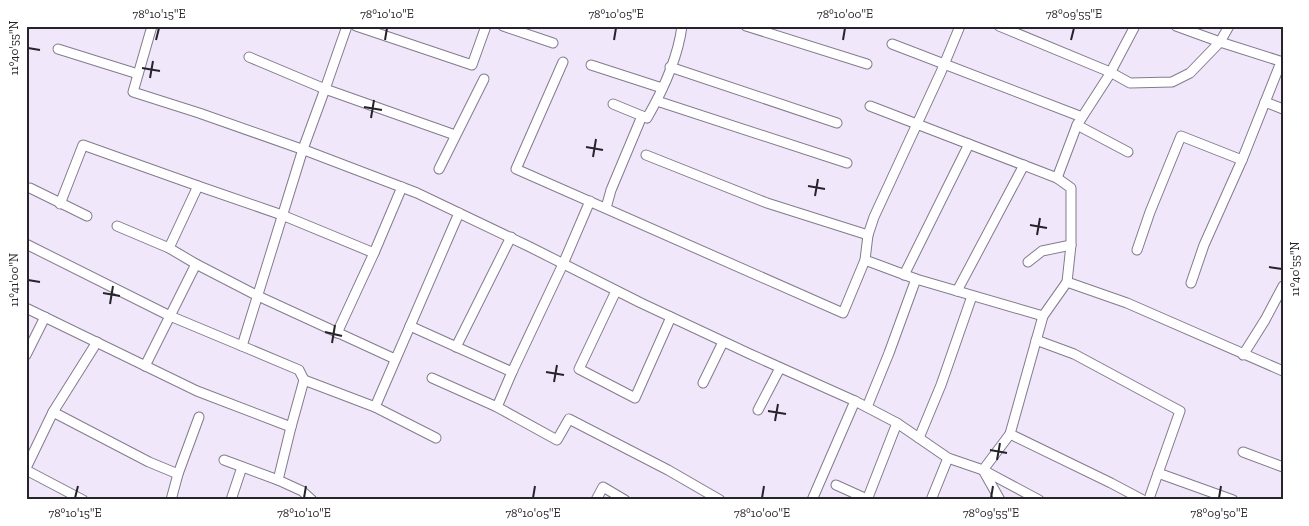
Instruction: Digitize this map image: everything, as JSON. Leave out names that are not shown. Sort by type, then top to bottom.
[{"type":"street","points":[[152,26],[133,92],[199,112],[402,187],[511,237],[671,318],[855,401],[897,423],[948,458],[983,470],[1039,500]]},
{"type":"street","points":[[242,346],[303,149],[347,26]]},
{"type":"street","points":[[356,26],[472,65],[486,26]]},
{"type":"street","points":[[502,26],[553,43]]},
{"type":"street","points":[[613,104],[647,118],[657,101],[670,67],[680,40],[682,26]]},
{"type":"street","points":[[746,26],[867,64]]},
{"type":"street","points":[[562,62],[516,169],[843,313],[865,260],[868,235],[874,217],[960,26]]},
{"type":"street","points":[[999,26],[1110,72],[1130,83],[1172,82],[1190,73],[1220,42],[1228,26]]},
{"type":"street","points":[[1056,178],[1079,121],[1110,72],[1135,26]]},
{"type":"street","points":[[1176,26],[1283,62],[1279,67],[1242,160],[1204,245],[1191,283]]},
{"type":"street","points":[[892,44],[1079,121],[1128,152]]},
{"type":"street","points":[[58,49],[138,74]]},
{"type":"street","points":[[249,57],[326,89],[456,135]]},
{"type":"street","points":[[590,65],[662,88]]},
{"type":"street","points":[[670,67],[837,123]]},
{"type":"street","points":[[439,169],[484,79]]},
{"type":"street","points":[[657,101],[847,163]]},
{"type":"street","points":[[1265,102],[1283,109]]},
{"type":"street","points":[[870,106],[1056,178],[1071,188],[1071,245],[1067,282],[1042,316],[1010,434],[983,470]]},
{"type":"street","points":[[606,208],[611,190],[642,116]]},
{"type":"street","points":[[1137,250],[1150,212],[1182,136],[1242,160]]},
{"type":"street","points":[[904,275],[969,144]]},
{"type":"street","points":[[60,204],[83,145],[282,215],[374,253]]},
{"type":"street","points":[[646,155],[767,203],[868,235]]},
{"type":"street","points":[[956,291],[1024,165]]},
{"type":"street","points":[[169,248],[198,186]]},
{"type":"street","points":[[337,333],[402,187]]},
{"type":"street","points":[[30,188],[87,216]]},
{"type":"street","points":[[497,407],[563,264],[590,200]]},
{"type":"street","points":[[375,407],[459,213]]},
{"type":"street","points":[[117,226],[169,248],[258,296],[395,360]]},
{"type":"street","points":[[456,347],[511,237]]},
{"type":"street","points":[[26,244],[170,316],[299,370],[304,380],[278,480]]},
{"type":"street","points":[[1028,262],[1042,251],[1071,245]]},
{"type":"street","points":[[865,260],[916,279],[1042,316]]},
{"type":"street","points":[[145,366],[196,264]]},
{"type":"street","points":[[867,407],[916,279]]},
{"type":"street","points":[[1067,282],[1127,303],[1283,371]]},
{"type":"street","points":[[1243,355],[1283,286]]},
{"type":"street","points":[[616,291],[579,369],[634,398],[671,318]]},
{"type":"street","points":[[919,438],[942,385],[972,296]]},
{"type":"street","points":[[26,308],[197,391],[291,427]]},
{"type":"street","points":[[26,355],[45,317]]},
{"type":"street","points":[[410,326],[512,372]]},
{"type":"street","points":[[1010,434],[1111,483],[1149,499],[1180,411],[1074,354],[1036,340]]},
{"type":"street","points":[[83,500],[26,469],[53,412],[97,342]]},
{"type":"street","points":[[703,382],[723,342]]},
{"type":"street","points":[[758,410],[780,368]]},
{"type":"street","points":[[432,378],[497,407],[557,440],[569,419],[668,470],[720,500]]},
{"type":"street","points":[[304,380],[375,407],[436,438]]},
{"type":"street","points":[[812,500],[855,401]]},
{"type":"street","points":[[53,412],[149,462],[178,474]]},
{"type":"street","points":[[171,500],[178,474],[199,417]]},
{"type":"street","points":[[836,485],[867,499],[897,423]]},
{"type":"street","points":[[1243,452],[1283,467]]},
{"type":"street","points":[[931,500],[948,458]]},
{"type":"street","points":[[224,460],[278,480],[312,500]]},
{"type":"street","points":[[231,500],[242,467]]},
{"type":"street","points":[[983,470],[1000,500]]},
{"type":"street","points":[[1158,473],[1234,500]]},
{"type":"street","points":[[596,500],[603,487],[625,500]]}]
